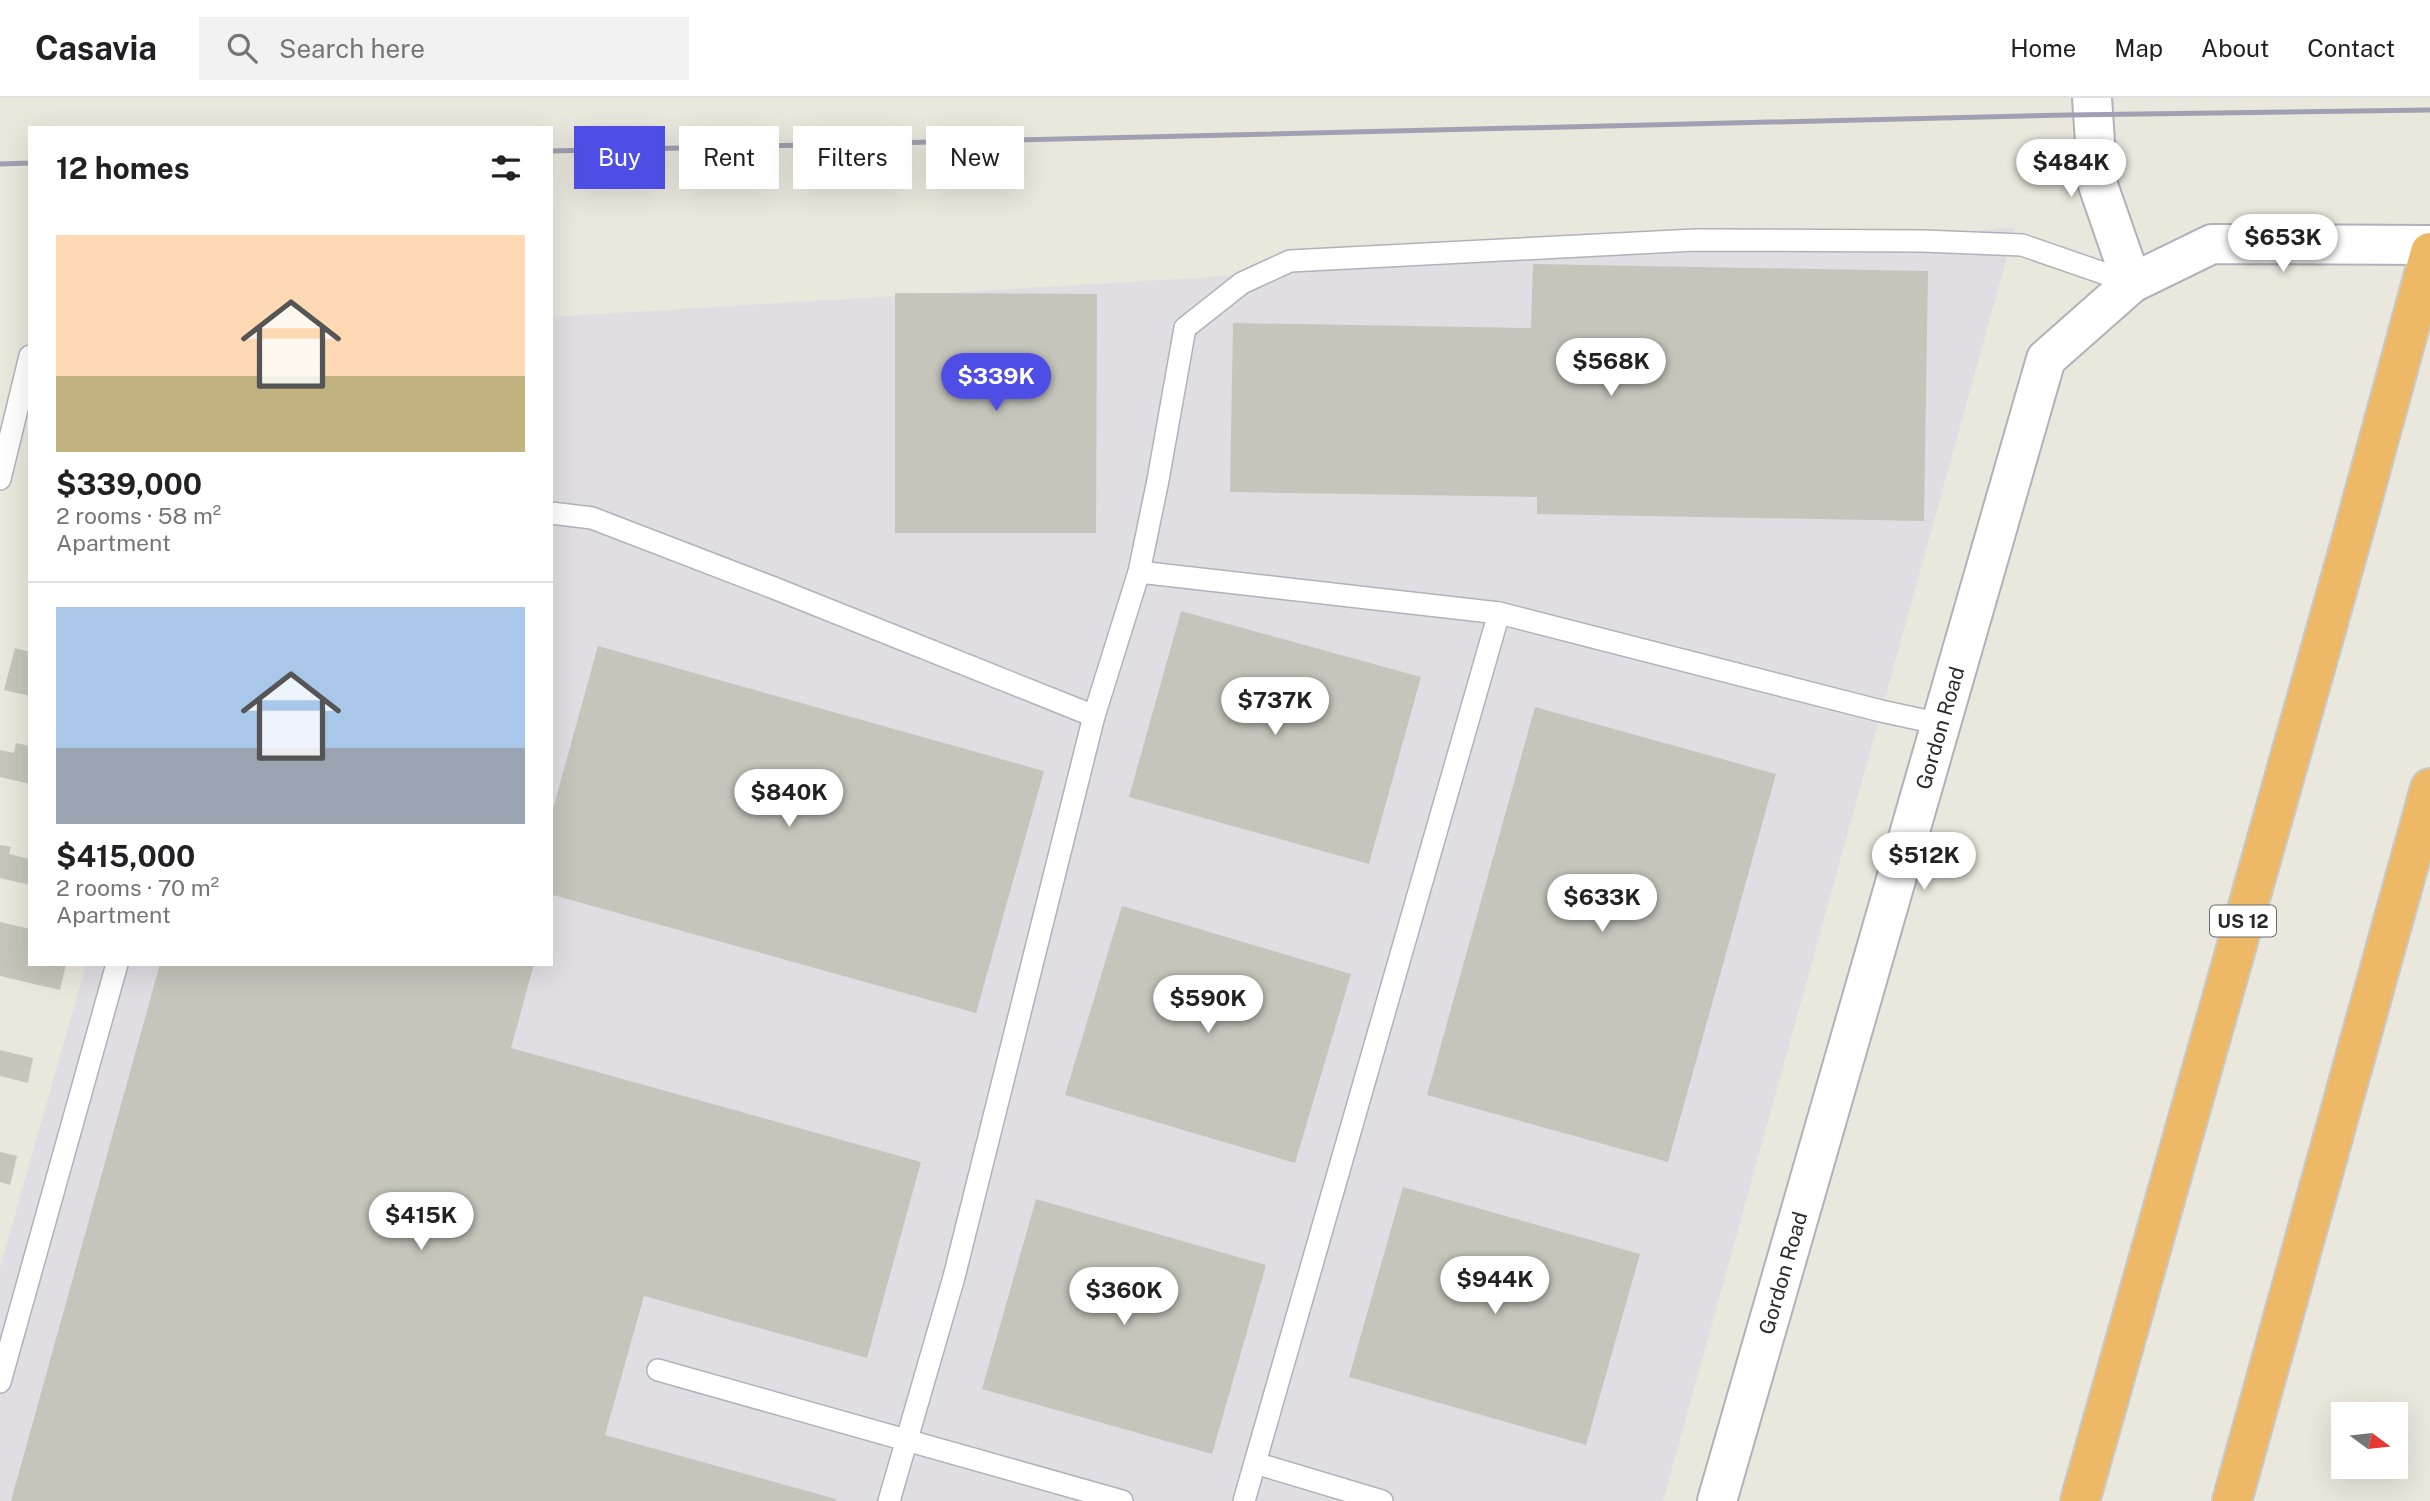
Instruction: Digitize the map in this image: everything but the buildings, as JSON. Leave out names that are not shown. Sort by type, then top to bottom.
[{"type":"highway","name":"US 12","points":[[2080,1501],[2430,252]]},
{"type":"highway","points":[[2232,1501],[2430,789]]},
{"type":"highway","points":[[2062,1501],[2132,1316]]},
{"type":"street","points":[[2092,98],[2098,185],[2132,283]]},
{"type":"street","name":"Gordon Road","points":[[1717,1501],[2046,359],[2132,283],[2212,244],[2430,245]]},
{"type":"lane","points":[[889,1501],[957,1263],[1094,716],[1139,572],[1185,328],[1242,283],[1290,261],[1695,240],[1923,241],[2022,245],[2132,283]]},
{"type":"lane","points":[[0,479],[28,364]]},
{"type":"lane","points":[[553,513],[592,518],[1094,716]]},
{"type":"lane","points":[[1139,572],[1499,612],[1881,711],[1941,724]]},
{"type":"lane","points":[[1244,1501],[1499,612]]},
{"type":"lane","points":[[0,1382],[116,966]]},
{"type":"lane","points":[[658,1370],[1122,1501]]},
{"type":"lane","points":[[1255,1463],[1382,1501]]},
{"type":"shaded area","points":[[2015,228],[1663,1501],[0,1501],[0,1268],[85,966],[553,966],[553,317]]},
{"type":"railway","points":[[553,151],[2068,115],[2430,110]]},
{"type":"railway","points":[[0,164],[28,163]]}]
